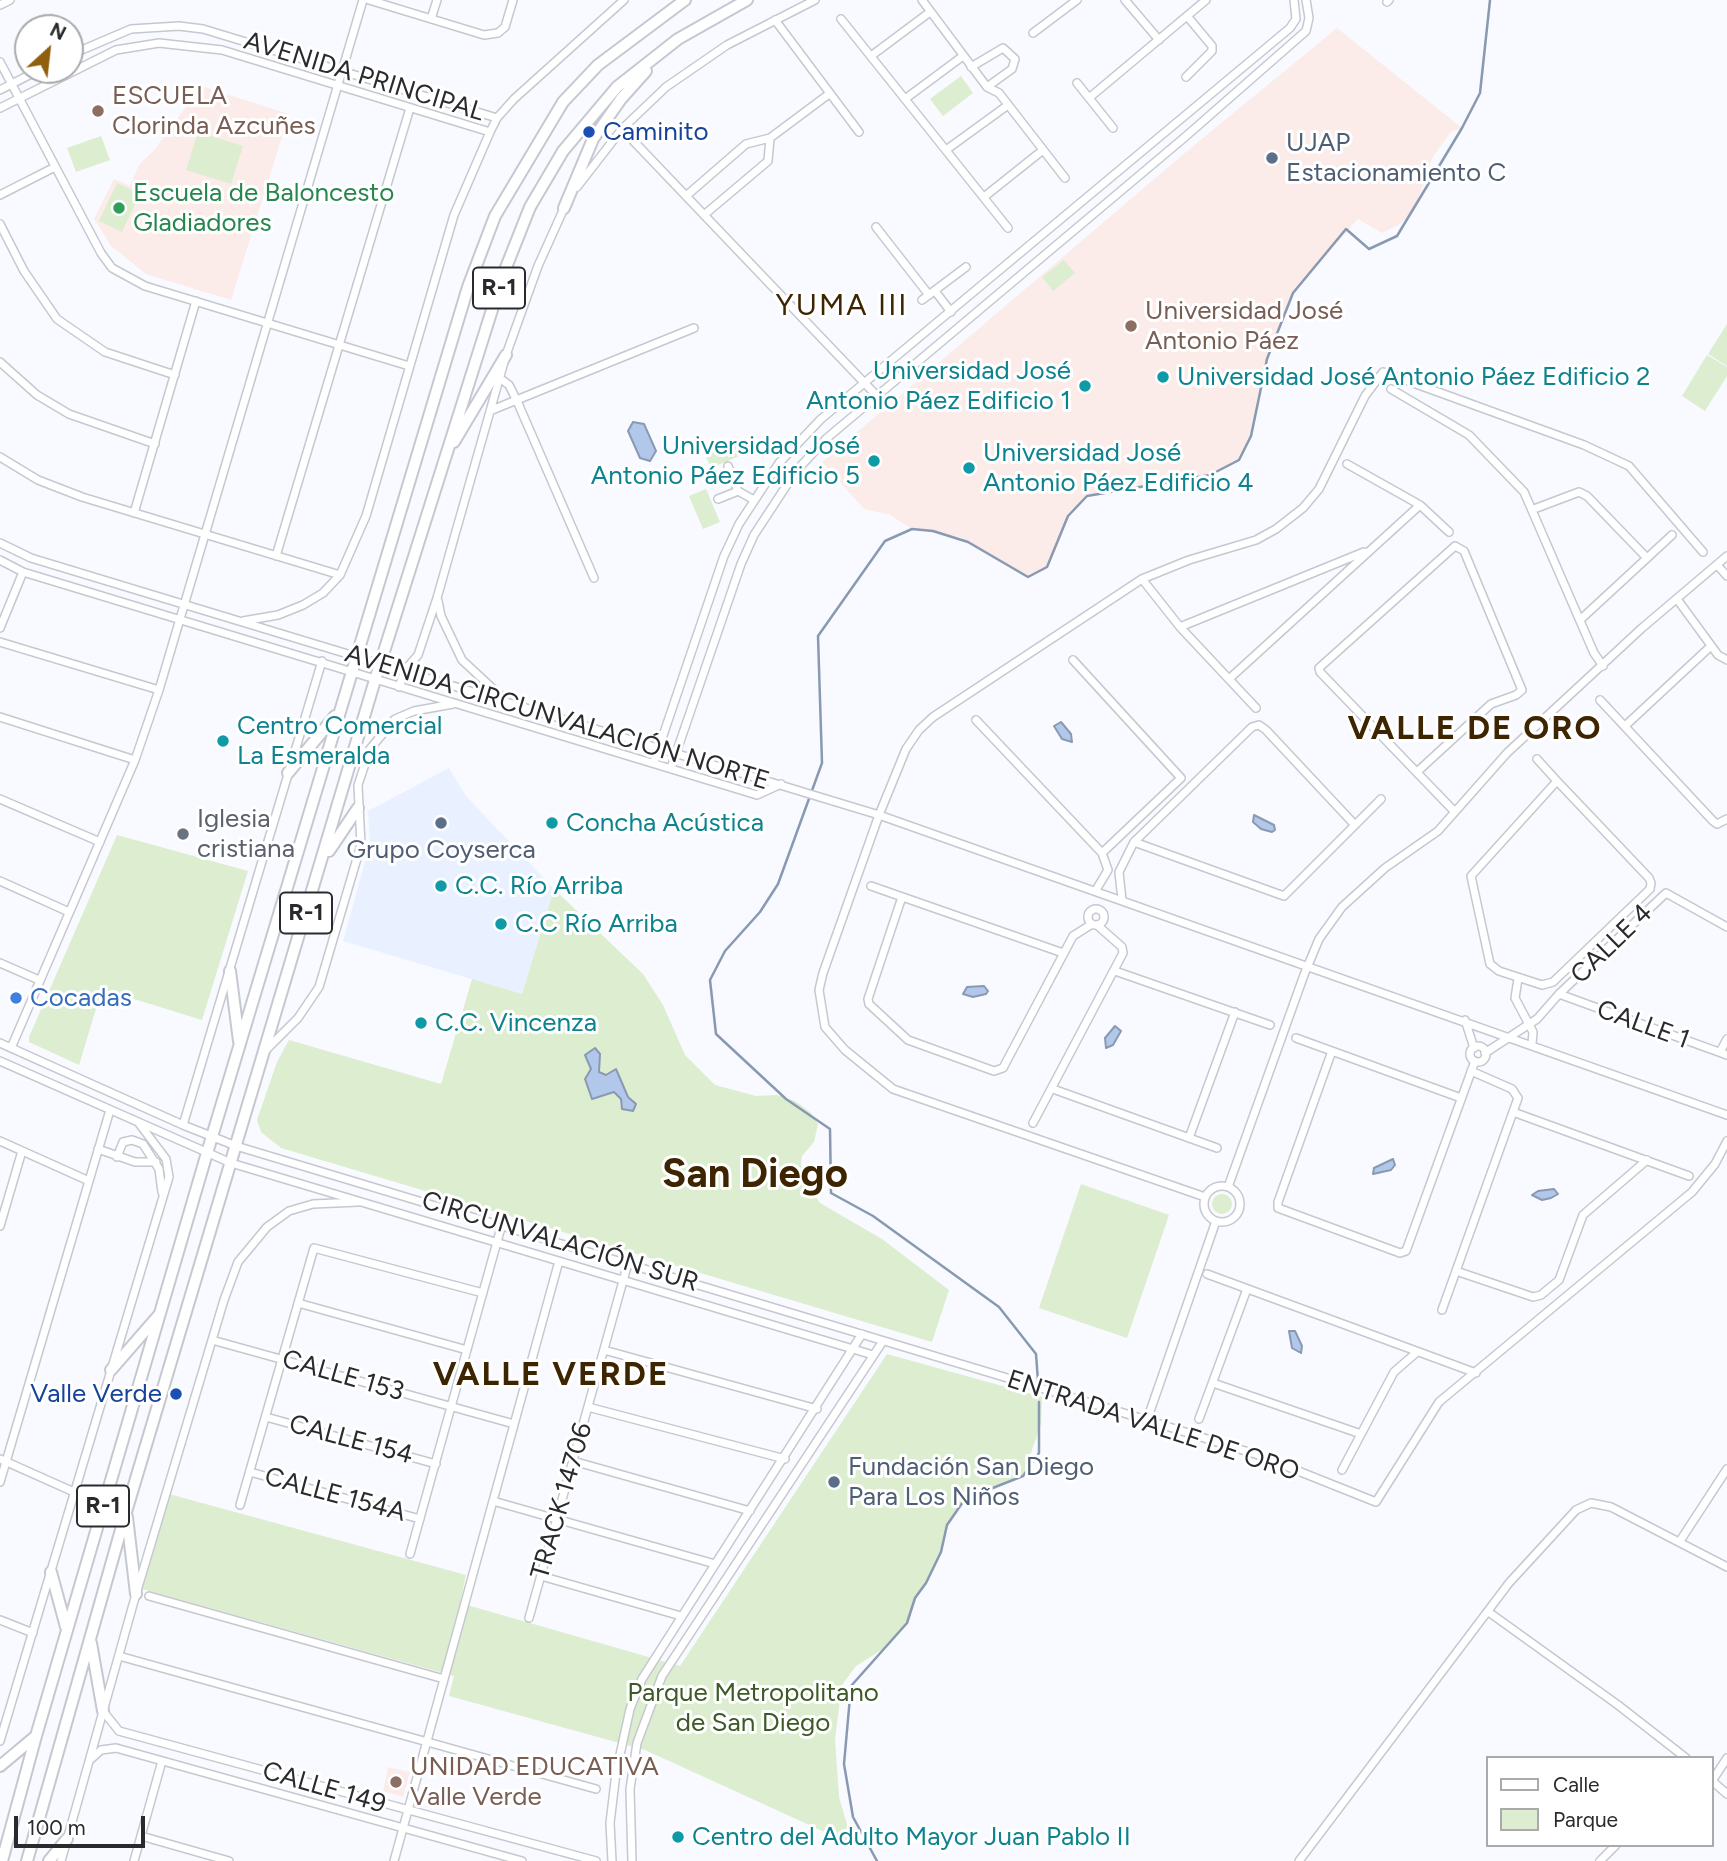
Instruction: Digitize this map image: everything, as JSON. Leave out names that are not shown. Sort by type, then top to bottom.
[{"type":"main road","name":"R-1","points":[[2,1861],[67,1628],[212,1136],[468,287],[495,216],[563,102],[598,65],[685,0]]},
{"type":"main road","name":"R-1","points":[[27,1861],[126,1512],[263,1053],[375,680],[503,275],[530,208],[563,151],[617,87],[671,45],[747,0]]},
{"type":"main road","points":[[564,208],[586,153],[605,120],[671,45]]},
{"type":"main road","points":[[444,460],[506,355]]},
{"type":"main road","points":[[288,773],[339,712]]},
{"type":"main road","points":[[322,862],[358,808]]},
{"type":"main road","points":[[230,971],[239,1047]]},
{"type":"main road","points":[[111,1370],[162,1311]]},
{"type":"main road","points":[[126,1512],[136,1594]]},
{"type":"main road","points":[[51,1572],[67,1628]]},
{"type":"main road","points":[[90,1637],[103,1711]]},
{"type":"main road","points":[[0,1766],[36,1736]]},
{"type":"main road","points":[[49,1861],[66,1839]]},
{"type":"street","points":[[0,5],[10,0]]},
{"type":"street","points":[[11,1048],[135,760],[159,690],[363,0]]},
{"type":"street","points":[[369,0],[484,35],[498,33],[505,27],[513,0]]},
{"type":"street","points":[[431,19],[437,0]]},
{"type":"street","points":[[241,621],[278,615],[303,605],[323,593],[340,575],[366,516],[454,215],[490,132],[497,118],[624,0]]},
{"type":"street","points":[[399,687],[405,670],[418,655],[437,598],[506,355],[538,266],[564,208],[590,167],[622,128],[666,87],[697,64],[815,0]]},
{"type":"street","points":[[922,0],[987,87],[999,93],[1065,178]]},
{"type":"street","points":[[1057,0],[1064,9]]},
{"type":"street","points":[[1033,33],[1077,0]]},
{"type":"street","points":[[1125,0],[1158,40]]},
{"type":"street","points":[[1089,98],[1206,0]]},
{"type":"street","points":[[654,762],[724,556],[754,500],[803,436],[1290,28],[1296,19],[1294,0]]},
{"type":"street","points":[[671,768],[741,564],[754,535],[796,471],[827,438],[1306,31],[1309,18],[1306,0]]},
{"type":"street","points":[[871,56],[930,12]]},
{"type":"street","points":[[1186,77],[1212,51],[1212,46],[1187,16]]},
{"type":"street","points":[[841,19],[1008,228]]},
{"type":"street","points":[[775,20],[859,132]]},
{"type":"street","name":"AVENIDA PRINCIPAL","points":[[84,49],[131,29],[178,26],[225,34],[497,118]]},
{"type":"street","name":"AVENIDA PRINCIPAL","points":[[0,108],[116,50],[159,43],[222,50],[490,132]]},
{"type":"street","points":[[971,67],[1003,47],[1015,60],[1012,69],[987,87]]},
{"type":"street","points":[[905,99],[963,56]]},
{"type":"street","points":[[0,62],[101,253],[112,268],[145,286],[409,366]]},
{"type":"street","points":[[1077,83],[1113,128]]},
{"type":"street","points":[[0,90],[12,84]]},
{"type":"street","points":[[686,196],[746,144],[770,138],[829,94]]},
{"type":"street","points":[[946,150],[1008,105]]},
{"type":"street","points":[[276,556],[410,108]]},
{"type":"street","points":[[622,128],[876,396]]},
{"type":"street","points":[[704,215],[768,161],[770,138]]},
{"type":"street","points":[[984,197],[1044,150]]},
{"type":"street","points":[[0,195],[55,167]]},
{"type":"street","points":[[0,224],[24,271],[57,319],[105,352],[175,375]]},
{"type":"street","points":[[876,227],[951,312]]},
{"type":"street","points":[[1006,266],[1017,278]]},
{"type":"street","points":[[922,300],[967,267]]},
{"type":"street","points":[[134,513],[196,301]]},
{"type":"street","points":[[492,410],[694,328]]},
{"type":"street","points":[[0,362],[37,395],[69,414],[155,444]]},
{"type":"street","points":[[1205,1197],[893,1089],[845,1050],[825,1027],[819,990],[878,815],[906,749],[933,718],[1142,579],[1189,560],[1256,540],[1303,508],[1319,489],[1365,396],[1383,372],[1584,445],[1629,466],[1703,552]]},
{"type":"street","points":[[501,379],[509,385],[517,401],[594,579]]},
{"type":"street","points":[[1391,389],[1469,435],[1524,492],[1603,666]]},
{"type":"street","points":[[0,457],[38,480],[134,513],[340,575]]},
{"type":"street","points":[[1346,464],[1420,505],[1449,532]]},
{"type":"street","points":[[728,466],[738,491],[754,500]]},
{"type":"street","points":[[718,499],[738,491]]},
{"type":"street","points":[[1534,509],[1579,492],[1587,496],[1647,558]]},
{"type":"street","points":[[1229,679],[1420,505]]},
{"type":"street","points":[[1580,620],[1672,535]]},
{"type":"street","name":"AVENIDA CIRCUNVALACIÓN NORTE","points":[[0,543],[31,558],[781,784]]},
{"type":"street","points":[[1417,772],[1492,704],[1522,690],[1464,551],[1455,546],[1319,668],[1417,772],[1454,811]]},
{"type":"street","points":[[1180,627],[1371,549]]},
{"type":"street","points":[[1228,1186],[1308,964],[1319,939],[1342,907],[1385,869],[1425,842],[1507,753],[1727,556]]},
{"type":"street","name":"AVENIDA CIRCUNVALACIÓN NORTE","points":[[0,560],[23,572],[757,794],[781,784]]},
{"type":"street","points":[[1717,565],[1727,576]]},
{"type":"street","points":[[0,628],[23,572]]},
{"type":"street","points":[[1142,579],[1180,627],[1256,708]]},
{"type":"street","points":[[437,598],[440,615],[463,660],[507,702]]},
{"type":"street","points":[[1677,599],[1718,655],[1727,660]]},
{"type":"street","points":[[0,642],[159,690]]},
{"type":"street","points":[[1625,726],[1711,646]]},
{"type":"street","points":[[1073,660],[1181,778],[1102,853]]},
{"type":"street","points":[[183,1125],[322,661]]},
{"type":"street","points":[[1600,700],[1713,821],[1717,824],[1727,818]]},
{"type":"street","points":[[263,1053],[292,1025],[319,988],[362,845],[358,808],[359,777],[367,756],[395,719],[414,711],[454,704]]},
{"type":"street","points":[[0,717],[135,760]]},
{"type":"street","points":[[976,720],[1102,853],[1108,870]]},
{"type":"street","points":[[1122,900],[1119,872],[1134,842],[1252,727],[1259,725],[1354,824]]},
{"type":"street","points":[[1536,759],[1557,781],[1651,883],[1650,888],[1553,982],[1542,985],[1493,969],[1471,876],[1557,781]]},
{"type":"street","points":[[781,784],[1308,964],[1724,1114]]},
{"type":"street","points":[[0,799],[100,842]]},
{"type":"street","points":[[1134,842],[1284,896],[1381,799]]},
{"type":"street","points":[[1096,890],[1108,870]]},
{"type":"street","points":[[1108,870],[1119,872]]},
{"type":"street","points":[[0,881],[69,912]]},
{"type":"street","points":[[871,886],[1063,953]]},
{"type":"street","name":"CALLE 4","points":[[1485,1052],[1512,1038],[1528,1025],[1666,893],[1727,928]]},
{"type":"street","points":[[1033,1123],[1124,953],[1122,947],[1095,925],[1088,915],[1099,909],[1105,894]]},
{"type":"street","points":[[902,897],[867,999],[869,1004],[908,1040],[994,1071],[1003,1068],[1076,932],[1104,920],[1099,909]]},
{"type":"street","points":[[0,963],[39,980]]},
{"type":"street","points":[[1115,971],[1270,1025]]},
{"type":"street","points":[[1518,979],[1515,998],[1533,1032],[1532,1044]]},
{"type":"street","name":"CALLE 1","points":[[1559,994],[1723,1054]]},
{"type":"street","points":[[1189,1138],[1234,1012]]},
{"type":"street","points":[[1465,1020],[1474,1048],[1471,1055],[1475,1061]]},
{"type":"street","points":[[1296,1038],[1461,1098]]},
{"type":"street","points":[[1723,1054],[1727,1039]]},
{"type":"street","points":[[0,1044],[212,1136]]},
{"type":"street","points":[[1474,1048],[1481,1047],[1485,1052],[1482,1061],[1475,1061]]},
{"type":"street","points":[[1332,1051],[1278,1202],[1284,1212],[1403,1253],[1475,1061]]},
{"type":"street","points":[[0,1061],[207,1153]]},
{"type":"street","points":[[1442,1310],[1518,1098],[1513,1089],[1471,1071]]},
{"type":"street","points":[[1053,1089],[1217,1148]]},
{"type":"street","points":[[0,1482],[3,1460],[110,1110]]},
{"type":"street","points":[[1513,1112],[1689,1175]]},
{"type":"street","points":[[132,1140],[138,1123]]},
{"type":"street","points":[[0,1741],[162,1199],[169,1167],[138,1123]]},
{"type":"street","name":"CIRCUNVALACIÓN SUR","points":[[212,1136],[236,1146],[883,1340]]},
{"type":"street","points":[[117,1157],[123,1142],[132,1140],[143,1144],[156,1162],[161,1177],[162,1199]]},
{"type":"street","name":"ENTRADA VALLE DE ORO","points":[[883,1340],[1258,1455],[1376,1502],[1439,1402],[1692,1192],[1716,1164],[1727,1141]]},
{"type":"street","points":[[0,1142],[89,1181]]},
{"type":"street","points":[[98,1149],[135,1163],[156,1162]]},
{"type":"street","points":[[0,1227],[22,1152]]},
{"type":"street","name":"CIRCUNVALACIÓN SUR","points":[[207,1153],[231,1163],[873,1355]]},
{"type":"street","points":[[1456,1271],[1533,1297],[1541,1295],[1559,1280],[1583,1216],[1647,1160]]},
{"type":"street","points":[[1216,1221],[1205,1209],[1205,1197],[1212,1189],[1228,1186]]},
{"type":"street","points":[[1216,1221],[1233,1219],[1240,1210],[1240,1198],[1228,1186]]},
{"type":"street","points":[[61,1861],[136,1594],[238,1262],[267,1227],[289,1211],[313,1204],[365,1202]]},
{"type":"street","points":[[1147,1420],[1216,1221]]},
{"type":"street","points":[[411,1553],[502,1224]]},
{"type":"street","points":[[240,1505],[314,1248],[483,1293]]},
{"type":"street","points":[[394,1861],[559,1261]]},
{"type":"street","name":"TRACK 14706","points":[[529,1618],[628,1263]]},
{"type":"street","points":[[1207,1274],[1476,1373]]},
{"type":"street","points":[[1199,1419],[1247,1289]]},
{"type":"street","points":[[298,1303],[467,1350]]},
{"type":"street","points":[[612,1861],[613,1795],[630,1709],[648,1668],[785,1459],[862,1334]]},
{"type":"street","name":"CALLE 153","points":[[212,1340],[514,1424]]},
{"type":"street","points":[[632,1861],[630,1789],[637,1743],[662,1676],[883,1340]]},
{"type":"street","points":[[604,1350],[817,1409]]},
{"type":"street","points":[[1342,1470],[1394,1372],[1417,1352]]},
{"type":"street","points":[[1213,1382],[1361,1434]]},
{"type":"street","points":[[588,1407],[785,1459]]},
{"type":"street","name":"CALLE 154","points":[[265,1417],[436,1464]]},
{"type":"street","points":[[3,1460],[74,1492]]},
{"type":"street","points":[[573,1461],[750,1511]]},
{"type":"street","points":[[1680,1541],[1727,1469]]},
{"type":"street","name":"CALLE 154A","points":[[250,1472],[420,1519]]},
{"type":"street","points":[[493,1501],[715,1564]]},
{"type":"street","points":[[1299,1861],[1490,1613],[1509,1583],[1576,1510],[1591,1503],[1611,1507],[1727,1567]]},
{"type":"street","points":[[541,1576],[681,1616]]},
{"type":"street","points":[[149,1596],[444,1679]]},
{"type":"street","points":[[1490,1613],[1618,1705],[1683,1756]]},
{"type":"street","points":[[0,1620],[33,1633]]},
{"type":"street","points":[[119,1656],[596,1789]]},
{"type":"street","name":"CALLE 149","points":[[103,1711],[119,1731],[596,1861]]},
{"type":"street","name":"CALLE 149","points":[[88,1763],[101,1750],[108,1748],[522,1861]]},
{"type":"street","points":[[1713,1779],[1727,1758]]},
{"type":"street","points":[[134,1861],[162,1761]]},
{"type":"street","points":[[1713,1781],[1727,1794]]},
{"type":"street","points":[[141,1836],[229,1861]]},
{"type":"street","points":[[1600,1861],[1614,1847]]},
{"type":"shaded area","name":"Universidad José Antonio Páez","points":[[1337,28],[1462,128],[1451,132],[1432,158],[1414,211],[1400,224],[1382,233],[1358,219],[1293,293],[1267,359],[1251,436],[1239,460],[1210,475],[1087,496],[1068,516],[1047,567],[1028,577],[959,537],[912,529],[890,515],[864,509],[822,462],[1193,146]]},
{"type":"shaded area","points":[[201,86],[289,114],[231,300],[146,274],[111,246],[94,219],[114,179],[130,186],[139,165],[156,148]]},
{"type":"shaded area","name":"C.C. Río Arriba","points":[[449,768],[466,796],[554,889],[522,994],[343,941],[370,844],[368,811]]},
{"type":"shaded area","name":"UNIDAD EDUCATIVA Valle Verde","points":[[388,1767],[410,1772],[403,1797],[383,1791]]},
{"type":"green space","points":[[961,76],[973,93],[943,116],[930,99]]},
{"type":"green space","points":[[198,132],[243,146],[231,184],[186,170]]},
{"type":"green space","points":[[101,136],[110,160],[76,172],[67,148]]},
{"type":"green space","name":"Escuela de Baloncesto Gladiadores","points":[[117,183],[140,194],[122,232],[99,221]]},
{"type":"green space","points":[[1064,260],[1075,273],[1053,291],[1042,277]]},
{"type":"green space","points":[[1727,324],[1727,366],[1708,354]]},
{"type":"green space","points":[[1707,355],[1727,367],[1727,376],[1705,411],[1682,396]]},
{"type":"green space","points":[[737,437],[744,454],[711,468],[704,452]]},
{"type":"green space","points":[[706,489],[720,522],[703,529],[689,496]]},
{"type":"green space","points":[[117,835],[248,871],[202,1020],[102,989],[79,1065],[29,1042],[29,1037]]},
{"type":"green space","points":[[554,889],[643,974],[663,1005],[685,1055],[715,1085],[756,1096],[777,1095],[795,1101],[811,1113],[818,1124],[814,1142],[802,1156],[801,1165],[808,1185],[820,1203],[882,1239],[949,1290],[932,1342],[281,1148],[261,1132],[257,1120],[277,1062],[289,1040],[441,1084],[472,979],[522,994]]},
{"type":"green space","points":[[1081,1184],[1169,1215],[1127,1338],[1039,1308]]},
{"type":"green space","points":[[1222,1194],[1229,1197],[1232,1204],[1229,1211],[1222,1214],[1215,1211],[1212,1204],[1215,1197]]},
{"type":"green space","name":"Parque Metropolitano de San Diego","points":[[887,1354],[1042,1397],[1041,1424],[1023,1476],[965,1499],[947,1525],[941,1552],[926,1583],[915,1598],[907,1623],[886,1647],[856,1666],[842,1685],[835,1739],[839,1797],[853,1845],[645,1750],[449,1696],[454,1676],[142,1589],[169,1494],[466,1575],[460,1603],[680,1666]]},
{"type":"water","points":[[633,422],[644,424],[656,451],[650,461],[640,458],[628,431]]},
{"type":"water","points":[[1061,722],[1071,734],[1072,742],[1062,739],[1054,726]]},
{"type":"water","points":[[1254,815],[1274,825],[1275,830],[1272,832],[1261,829],[1253,822]]},
{"type":"water","points":[[984,986],[988,991],[986,994],[973,997],[963,994],[967,987]]},
{"type":"water","points":[[1115,1026],[1121,1031],[1113,1045],[1106,1048],[1105,1038]]},
{"type":"water","points":[[595,1048],[600,1054],[599,1072],[606,1075],[616,1069],[628,1097],[636,1104],[633,1111],[622,1109],[621,1099],[614,1092],[592,1099],[585,1079],[591,1069],[585,1055]]},
{"type":"water","points":[[1393,1159],[1395,1165],[1391,1170],[1373,1174],[1374,1168]]},
{"type":"water","points":[[1554,1189],[1558,1194],[1551,1198],[1542,1200],[1532,1195],[1538,1191]]},
{"type":"water","points":[[1289,1331],[1295,1331],[1302,1346],[1301,1353],[1292,1348]]},
{"type":"waterway","points":[[1038,1381],[1036,1354],[999,1307],[873,1216],[831,1193],[830,1129],[786,1099],[716,1034],[710,980],[725,951],[760,912],[778,884],[822,763],[818,636],[885,541],[912,529],[933,531],[968,542],[1028,577],[1047,567],[1068,516],[1087,496],[1210,475],[1239,460],[1251,436],[1267,359],[1293,293],[1346,229],[1369,249],[1397,236],[1462,128],[1480,93],[1490,0]]},
{"type":"waterway","points":[[877,1861],[853,1817],[844,1764],[851,1686],[907,1623],[915,1598],[926,1583],[941,1552],[947,1525],[965,1499],[1023,1476],[1039,1453],[1039,1402]]},
{"type":"place","name":"ESCUELA Clorinda Azcuñes","points":[[98,111]]},
{"type":"place","name":"Caminito","points":[[589,132]]},
{"type":"place","name":"UJAP Estacionamiento C","points":[[1272,158]]},
{"type":"place","name":"Escuela de Baloncesto Gladiadores","points":[[119,208]]},
{"type":"place","name":"Universidad José Antonio Páez","points":[[1131,326]]},
{"type":"place","name":"Universidad José Antonio Páez Edificio 2","points":[[1163,377]]},
{"type":"place","name":"Universidad José Antonio Páez Edificio 1","points":[[1085,386]]},
{"type":"place","name":"Universidad José Antonio Páez Edificio 5","points":[[874,461]]},
{"type":"place","name":"Universidad José Antonio Páez Edificio 4","points":[[969,468]]},
{"type":"place","name":"Centro Comercial La Esmeralda","points":[[223,741]]},
{"type":"place","name":"Grupo Coyserca","points":[[441,823]]},
{"type":"place","name":"Concha Acústica","points":[[552,823]]},
{"type":"place","name":"Iglesia cristiana","points":[[183,834]]},
{"type":"place","name":"C.C. Río Arriba","points":[[441,886]]},
{"type":"place","name":"C.C Río Arriba","points":[[501,924]]},
{"type":"place","name":"Cocadas","points":[[16,998]]},
{"type":"place","name":"C.C. Vincenza","points":[[421,1023]]},
{"type":"place","name":"Valle Verde","points":[[176,1394]]},
{"type":"place","name":"Fundación San Diego Para Los Niños","points":[[834,1482]]},
{"type":"place","name":"UNIDAD EDUCATIVA Valle Verde","points":[[396,1782]]},
{"type":"place","name":"Centro del Adulto Mayor Juan Pablo II","points":[[678,1837]]},
{"type":"district","name":"YUMA III","points":[[842,306]]},
{"type":"district","name":"VALLE DE ORO","points":[[1475,729]]},
{"type":"district","name":"San Diego","points":[[755,1175]]},
{"type":"district","name":"VALLE VERDE","points":[[551,1375]]}]
